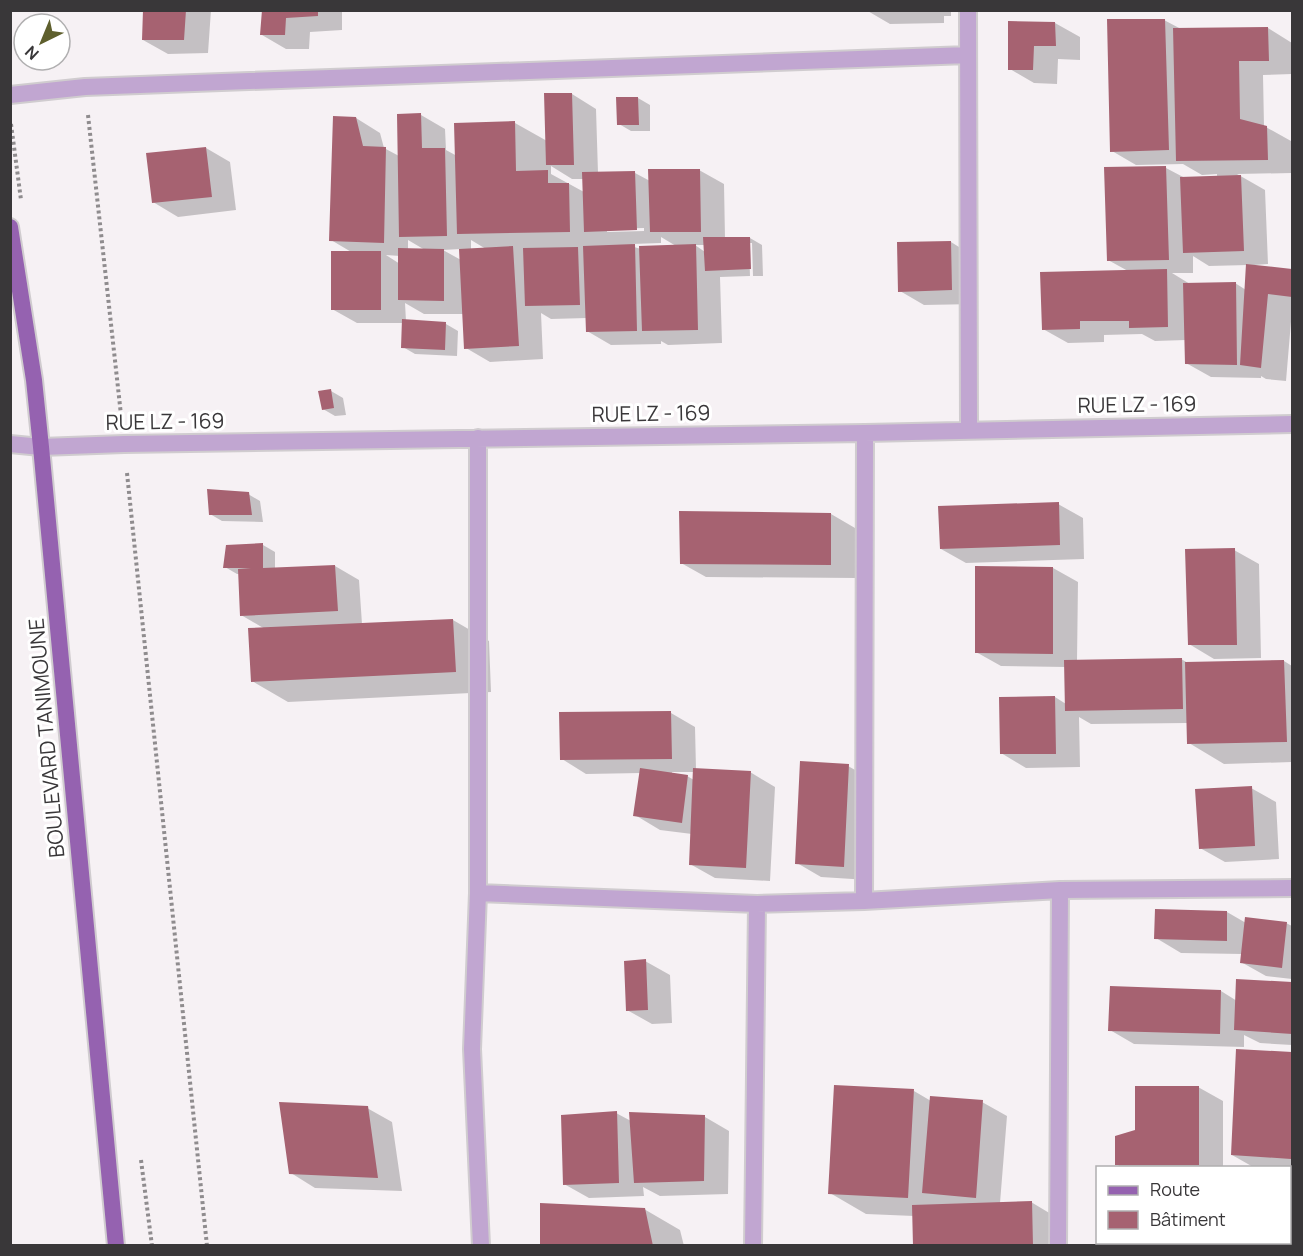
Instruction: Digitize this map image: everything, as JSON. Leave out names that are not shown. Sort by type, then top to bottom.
[{"type":"main road","name":"BOULEVARD TANIMOUNE","points":[[10,227],[33,372],[41,447],[116,1245]]},
{"type":"street","points":[[968,10],[969,430]]},
{"type":"street","points":[[10,95],[85,87],[968,55]]},
{"type":"street","name":"RUE LZ - 169","points":[[10,444],[41,447],[1293,424]]},
{"type":"street","points":[[864,901],[865,433]]},
{"type":"street","points":[[478,438],[478,893],[472,1049],[481,1245]]},
{"type":"street","points":[[478,893],[757,904],[864,901],[1060,890],[1293,888]]},
{"type":"street","points":[[1058,1245],[1060,890]]},
{"type":"street","points":[[753,1245],[757,904]]},
{"type":"path","points":[[85,87],[207,1245]]},
{"type":"building","points":[[143,10],[186,10],[184,40],[142,40]]},
{"type":"building","points":[[262,10],[318,10],[318,16],[286,18],[285,35],[260,35]]},
{"type":"building","points":[[1107,19],[1165,19],[1169,150],[1110,152]]},
{"type":"building","points":[[1008,21],[1055,22],[1056,46],[1034,46],[1033,70],[1008,70]]},
{"type":"building","points":[[1268,27],[1269,61],[1239,61],[1240,119],[1267,126],[1268,160],[1176,161],[1173,28]]},
{"type":"building","points":[[544,93],[572,93],[574,165],[546,165]]},
{"type":"building","points":[[616,97],[638,97],[639,125],[617,125]]},
{"type":"building","points":[[421,113],[422,148],[445,148],[447,236],[399,237],[397,114]]},
{"type":"building","points":[[333,116],[356,117],[363,146],[386,147],[384,243],[329,241]]},
{"type":"building","points":[[515,121],[516,171],[548,170],[548,183],[569,183],[570,232],[457,234],[454,123]]},
{"type":"building","points":[[206,147],[212,197],[152,203],[146,153]]},
{"type":"building","points":[[1166,166],[1169,260],[1107,261],[1104,167]]},
{"type":"building","points":[[648,169],[700,169],[701,232],[650,232]]},
{"type":"building","points":[[635,171],[637,230],[584,232],[582,172]]},
{"type":"building","points":[[1241,175],[1244,251],[1183,253],[1180,177]]},
{"type":"building","points":[[703,237],[750,237],[751,269],[705,271]]},
{"type":"building","points":[[951,241],[952,290],[898,292],[897,242]]},
{"type":"building","points":[[635,244],[637,331],[586,332],[583,246]]},
{"type":"building","points":[[696,244],[698,330],[642,331],[639,246]]},
{"type":"building","points":[[513,246],[519,346],[464,349],[459,249]]},
{"type":"building","points":[[578,247],[580,305],[525,306],[523,248]]},
{"type":"building","points":[[398,248],[444,249],[444,301],[398,300]]},
{"type":"building","points":[[331,251],[381,251],[381,310],[331,310]]},
{"type":"building","points":[[1246,264],[1292,269],[1292,297],[1268,294],[1261,368],[1240,365]]},
{"type":"building","points":[[1167,269],[1168,327],[1129,328],[1129,321],[1080,321],[1080,329],[1042,330],[1040,272]]},
{"type":"building","points":[[1236,282],[1237,365],[1185,364],[1183,283]]},
{"type":"building","points":[[402,319],[446,322],[445,350],[401,348]]},
{"type":"building","points":[[331,389],[334,408],[322,410],[318,391]]},
{"type":"building","points":[[207,489],[249,492],[252,515],[209,515]]},
{"type":"building","points":[[1059,502],[1060,545],[940,549],[938,506]]},
{"type":"building","points":[[679,511],[831,513],[831,565],[680,564]]},
{"type":"building","points":[[263,543],[263,568],[335,565],[338,611],[240,616],[238,569],[251,568],[223,568],[226,545]]},
{"type":"building","points":[[1235,548],[1237,645],[1188,645],[1185,549]]},
{"type":"building","points":[[975,566],[1053,567],[1053,654],[975,653]]},
{"type":"building","points":[[453,619],[456,672],[251,682],[248,628]]},
{"type":"building","points":[[1182,658],[1183,709],[1065,711],[1064,660]]},
{"type":"building","points":[[1284,660],[1287,742],[1187,744],[1185,662]]},
{"type":"building","points":[[1055,696],[1056,754],[1000,754],[999,697]]},
{"type":"building","points":[[671,711],[672,759],[560,760],[559,712]]},
{"type":"building","points":[[800,761],[849,764],[844,867],[795,864]]},
{"type":"building","points":[[640,768],[688,775],[682,823],[633,816]]},
{"type":"building","points":[[693,768],[751,771],[746,868],[689,865]]},
{"type":"building","points":[[1252,786],[1255,846],[1199,849],[1195,789]]},
{"type":"building","points":[[1155,909],[1227,911],[1227,941],[1154,939]]},
{"type":"building","points":[[1245,917],[1287,922],[1282,968],[1240,963]]},
{"type":"building","points":[[646,959],[648,1010],[626,1011],[624,961]]},
{"type":"building","points":[[1236,979],[1292,982],[1292,1034],[1234,1030]]},
{"type":"building","points":[[1110,986],[1221,990],[1220,1034],[1108,1031]]},
{"type":"building","points":[[1236,1049],[1292,1052],[1291,1159],[1231,1155]]},
{"type":"building","points":[[834,1085],[914,1089],[908,1198],[828,1194]]},
{"type":"building","points":[[1135,1086],[1199,1086],[1199,1165],[1115,1165],[1115,1136],[1135,1130]]},
{"type":"building","points":[[930,1096],[983,1100],[976,1198],[922,1193]]},
{"type":"building","points":[[279,1102],[368,1106],[378,1178],[289,1174]]},
{"type":"building","points":[[617,1111],[619,1183],[563,1185],[561,1115]]},
{"type":"building","points":[[629,1112],[705,1115],[704,1181],[634,1183]]},
{"type":"building","points":[[1032,1201],[1033,1246],[913,1246],[912,1205]]},
{"type":"building","points":[[540,1203],[645,1208],[653,1246],[540,1246]]},
{"type":"building","points":[[1174,1244],[1223,1244],[1223,1246],[1174,1246]]},
{"type":"building","points":[[1233,1244],[1276,1244],[1276,1246],[1233,1246]]}]
